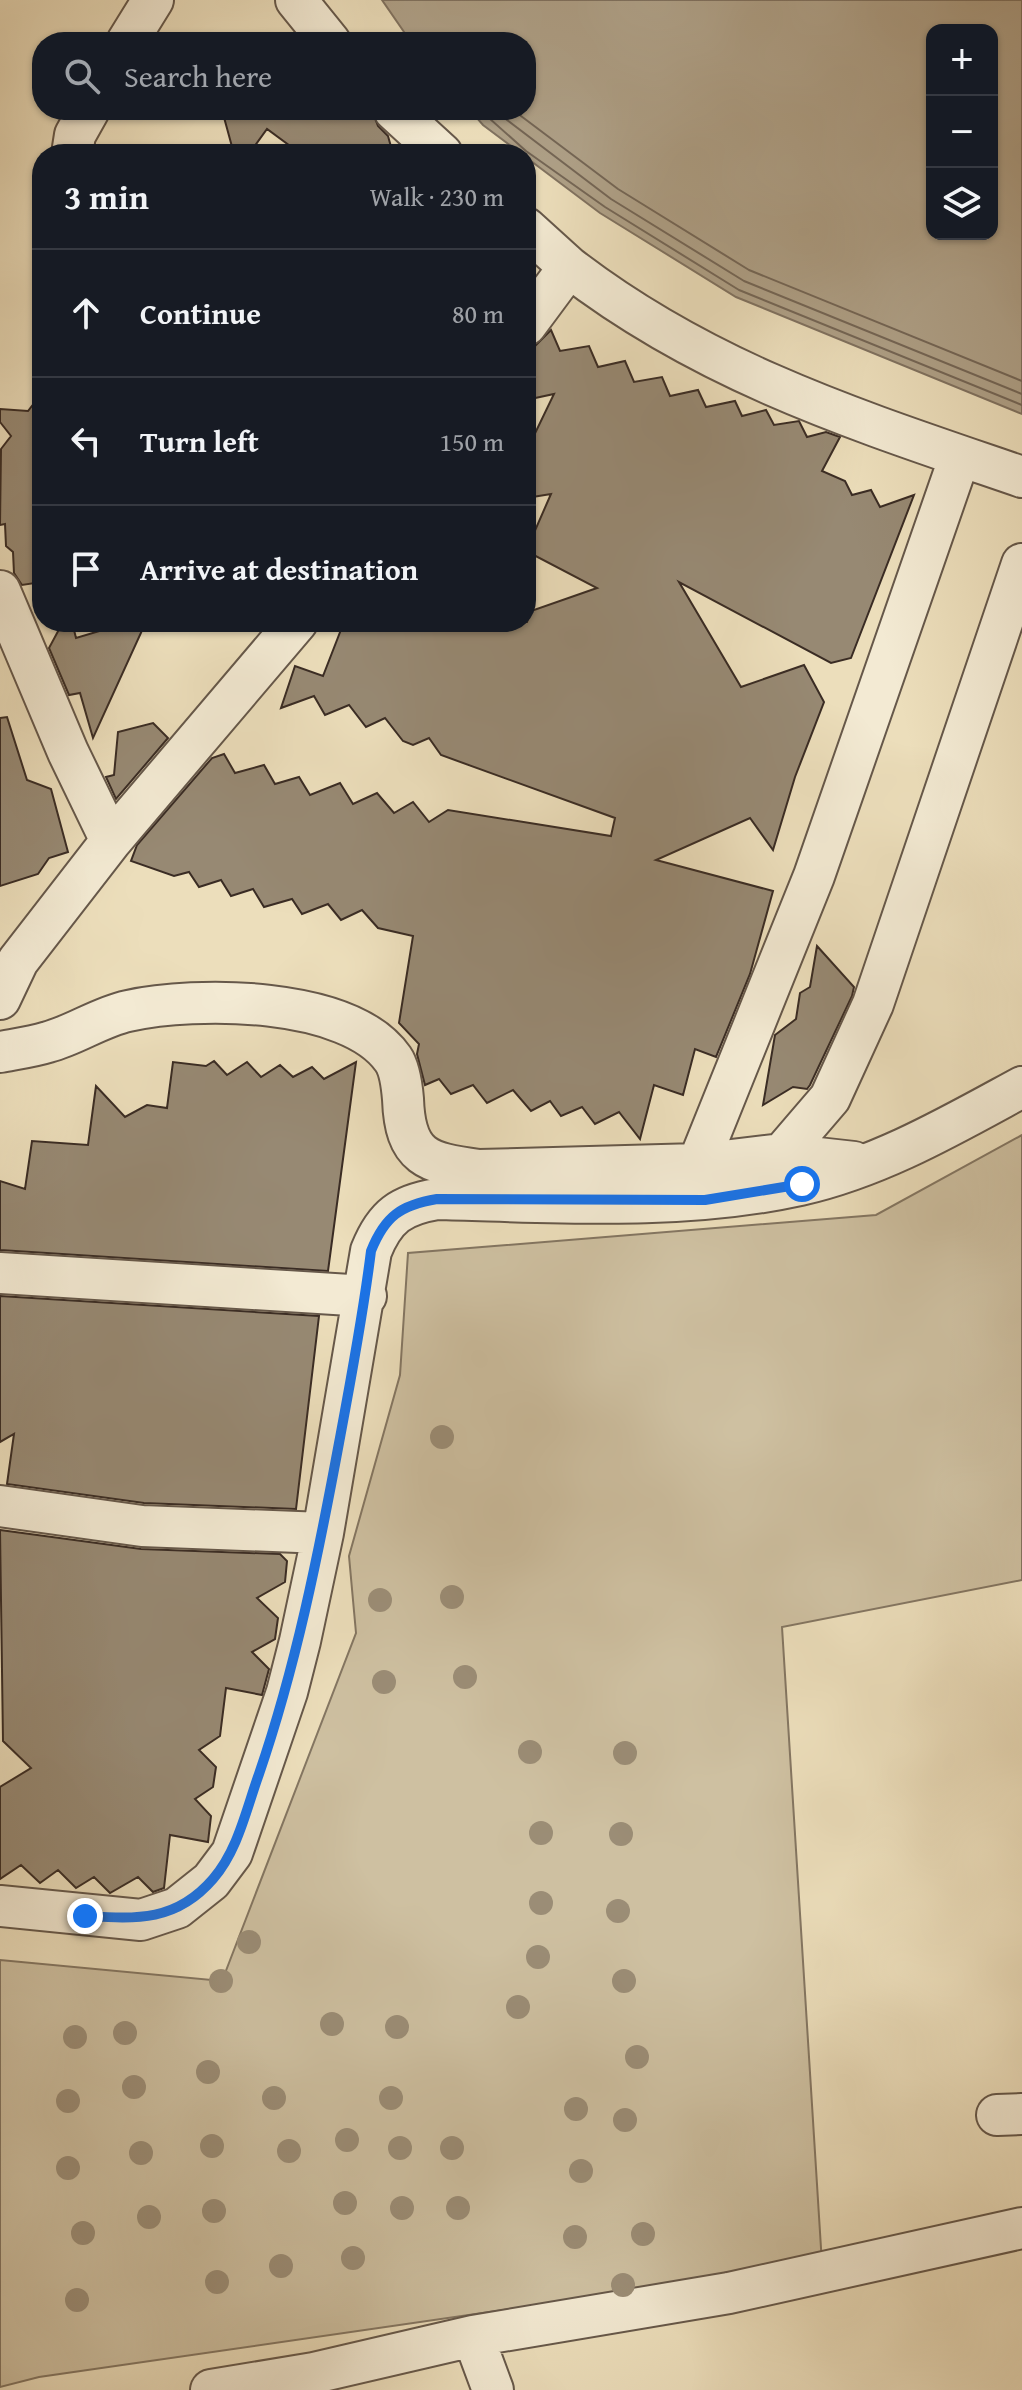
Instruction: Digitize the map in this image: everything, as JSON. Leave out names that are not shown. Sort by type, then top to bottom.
[{"type":"lane","points":[[133,32],[153,0]]},
{"type":"lane","points":[[296,0],[322,32]]},
{"type":"lane","points":[[74,144],[83,120]]},
{"type":"lane","points":[[405,120],[431,144]]},
{"type":"lane","points":[[536,237],[624,310],[767,384],[880,430],[1022,477]]},
{"type":"lane","points":[[536,312],[569,267]]},
{"type":"lane","points":[[698,1164],[814,876],[960,456]]},
{"type":"lane","points":[[782,1154],[830,1098],[873,1004],[1022,564]]},
{"type":"lane","points":[[0,591],[68,752],[111,841]]},
{"type":"lane","points":[[0,999],[9,959],[289,632]]},
{"type":"lane","points":[[0,1052],[49,1042],[125,1011],[188,1002],[249,1002],[345,1023],[374,1038],[395,1061],[411,1144],[426,1160],[479,1170],[698,1164],[782,1154],[864,1163]]},
{"type":"lane","points":[[0,1906],[141,1920],[177,1908],[211,1881],[232,1853],[287,1692],[323,1533],[366,1296],[371,1251],[390,1215],[410,1203],[437,1199],[705,1200],[802,1184],[913,1146],[1022,1087]]},
{"type":"lane","points":[[0,1273],[366,1296]]},
{"type":"lane","points":[[0,1506],[142,1526],[323,1533]]},
{"type":"lane","points":[[211,2390],[314,2373],[473,2336],[729,2293],[1022,2228]]},
{"type":"lane","points":[[473,2336],[493,2390]]},
{"type":"shaded area","points":[[1022,1135],[1022,1580],[782,1627],[822,2264],[39,2377],[0,2387],[0,1960],[222,1981],[356,1633],[349,1556],[400,1375],[408,1253],[876,1215]]},
{"type":"water","points":[[382,0],[1022,0],[1022,414],[736,297],[600,213],[536,165],[536,144],[508,144],[479,120],[536,120],[536,32],[404,32]]},
{"type":"building","points":[[225,120],[376,120],[390,144],[287,144],[267,129],[256,144],[231,144]]},
{"type":"building","points":[[551,330],[560,351],[589,346],[598,367],[625,361],[634,382],[662,377],[670,396],[698,390],[706,407],[735,401],[742,416],[766,410],[774,425],[799,421],[807,437],[826,432],[840,437],[822,471],[845,481],[852,495],[871,490],[880,507],[914,495],[851,658],[831,663],[679,582],[741,687],[804,665],[824,702],[795,777],[773,850],[750,818],[656,860],[773,891],[750,974],[716,1057],[695,1049],[683,1095],[654,1085],[640,1139],[619,1112],[595,1124],[582,1107],[561,1116],[550,1101],[531,1111],[513,1090],[487,1103],[473,1085],[451,1094],[439,1079],[425,1085],[417,1054],[419,1044],[399,1023],[413,936],[378,928],[362,910],[341,920],[328,904],[302,914],[292,899],[264,907],[253,889],[231,896],[221,880],[199,887],[189,872],[174,876],[131,861],[137,845],[212,758],[224,754],[235,773],[264,765],[275,784],[299,777],[310,795],[340,783],[353,804],[377,793],[394,813],[413,802],[429,822],[448,810],[611,836],[615,818],[441,755],[429,738],[413,745],[403,741],[385,718],[366,727],[349,705],[325,715],[314,696],[281,708],[295,666],[323,676],[340,632],[536,632],[536,609],[597,588],[536,556],[536,528],[551,494],[536,496],[536,431],[554,394],[536,398],[536,345]]},
{"type":"building","points":[[32,406],[32,584],[22,585],[14,573],[13,552],[6,546],[5,524],[0,525],[1,449],[11,436],[0,422],[0,409],[28,411]]},
{"type":"building","points":[[58,632],[74,632],[76,638],[96,632],[141,632],[93,738],[80,693],[69,695],[49,648]]},
{"type":"building","points":[[7,717],[27,780],[51,789],[68,852],[49,858],[38,874],[0,886],[0,718]]},
{"type":"building","points":[[153,723],[168,738],[116,799],[106,777],[114,775],[118,732]]},
{"type":"building","points":[[817,946],[854,987],[852,996],[807,1089],[793,1087],[763,1105],[775,1035],[796,1019],[800,993],[810,987]]},
{"type":"building","points":[[214,1061],[227,1075],[247,1062],[261,1077],[280,1065],[293,1077],[312,1067],[324,1079],[356,1062],[328,1271],[0,1250],[0,1181],[25,1189],[32,1141],[88,1145],[96,1086],[125,1117],[147,1105],[167,1108],[173,1062],[206,1066]]},
{"type":"building","points":[[0,1296],[319,1316],[296,1509],[144,1503],[7,1484],[14,1434],[0,1442]]},
{"type":"building","points":[[0,1530],[141,1549],[280,1554],[287,1561],[285,1582],[257,1598],[278,1618],[275,1639],[252,1652],[269,1669],[262,1695],[226,1688],[220,1736],[199,1750],[216,1767],[213,1787],[195,1799],[211,1816],[208,1842],[170,1835],[164,1888],[153,1892],[138,1877],[110,1893],[94,1877],[76,1888],[58,1870],[40,1883],[21,1865],[0,1879],[0,1787],[31,1768],[3,1741]]},
{"type":"route","points":[[85,1916],[141,1920],[177,1908],[211,1881],[232,1853],[287,1692],[300,1641],[323,1533],[366,1296],[371,1251],[390,1215],[410,1203],[437,1199],[560,1202],[705,1200],[802,1184]]}]
